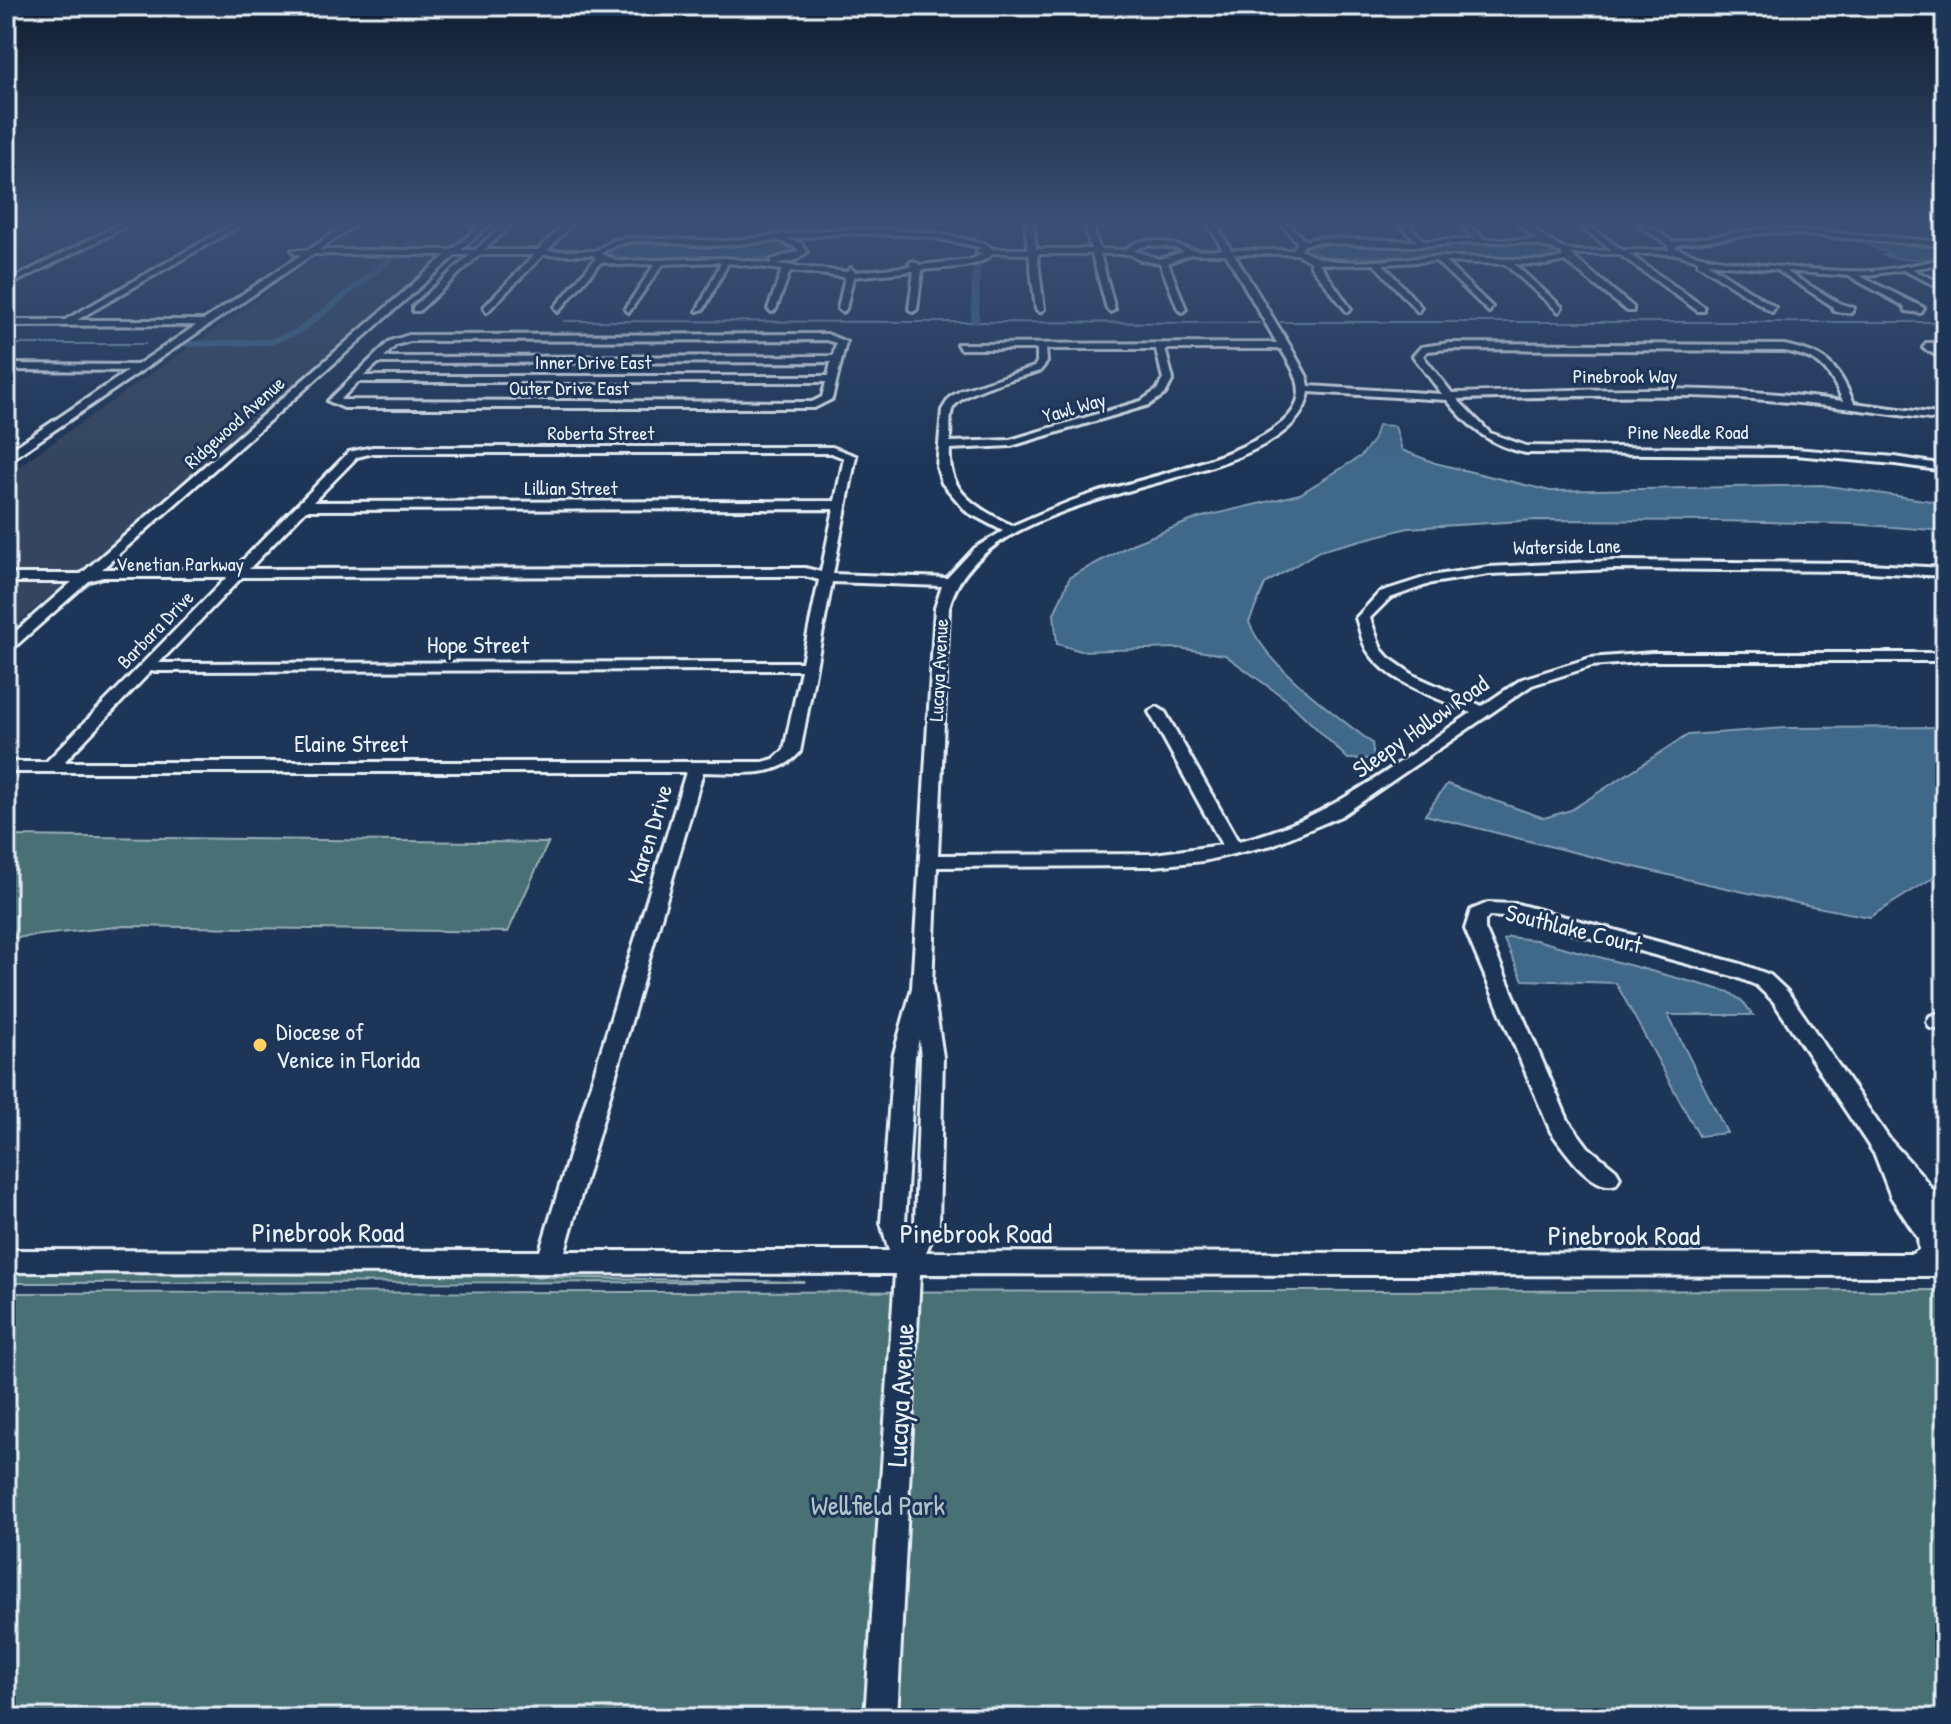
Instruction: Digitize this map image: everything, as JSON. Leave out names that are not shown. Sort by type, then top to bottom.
[{"type":"main road","points":[[6,444],[219,304]]},
{"type":"main road","points":[[6,459],[232,304]]},
{"type":"street","points":[[67,323],[99,304]]},
{"type":"street","name":"Ridgewood Avenue","points":[[6,647],[84,578],[347,369],[407,304]]},
{"type":"street","points":[[416,309],[421,304]]},
{"type":"street","points":[[487,309],[491,304]]},
{"type":"street","points":[[558,309],[561,304]]},
{"type":"street","points":[[629,309],[632,304]]},
{"type":"street","points":[[700,309],[702,304]]},
{"type":"street","points":[[772,309],[773,304]]},
{"type":"street","points":[[842,309],[843,304]]},
{"type":"street","points":[[913,304],[913,309]]},
{"type":"street","points":[[1039,304],[1040,309]]},
{"type":"street","points":[[1110,304],[1111,309]]},
{"type":"street","points":[[1180,304],[1182,309]]},
{"type":"street","points":[[1258,304],[1265,309],[1302,377],[1305,389]]},
{"type":"street","points":[[1344,304],[1347,309]]},
{"type":"street","points":[[1414,304],[1418,309]]},
{"type":"street","points":[[1484,304],[1489,309]]},
{"type":"street","points":[[1554,304],[1559,309]]},
{"type":"street","points":[[1625,304],[1630,309]]},
{"type":"street","points":[[1695,304],[1701,309]]},
{"type":"street","points":[[1765,304],[1772,309]]},
{"type":"street","points":[[6,323],[206,323]]},
{"type":"street","points":[[347,369],[396,341],[415,337],[827,337],[841,341],[832,379]]},
{"type":"street","points":[[960,346],[1285,346]]},
{"type":"street","points":[[1011,530],[971,509],[953,491],[944,474],[950,403],[971,390],[1037,369],[1042,362],[1041,346]]},
{"type":"street","name":"Yawl Way","points":[[945,446],[1017,442],[1145,403],[1161,392],[1168,379],[1160,346]]},
{"type":"street","name":"Pine Needle Road","points":[[1850,404],[1832,366],[1825,360],[1794,350],[1760,346],[1449,346],[1421,351],[1419,359],[1480,433],[1503,444],[1526,449],[1790,450],[1863,456],[1945,468]]},
{"type":"street","points":[[1945,346],[1926,346],[1945,357]]},
{"type":"street","points":[[347,369],[837,359]]},
{"type":"street","points":[[6,367],[140,368]]},
{"type":"street","name":"Outer Drive East","points":[[347,369],[333,402],[344,405],[807,405],[825,401],[832,379]]},
{"type":"street","name":"Inner Drive East","points":[[347,369],[832,379]]},
{"type":"street","name":"Pinebrook Way","points":[[1305,389],[1450,397],[1692,393],[1850,404],[1945,418]]},
{"type":"street","name":"Lucaya Avenue","points":[[881,1718],[908,1263],[927,1223],[932,1057],[922,985],[940,618],[951,582],[977,553],[1011,530],[1046,515],[1252,447],[1292,419],[1302,405],[1305,389]]},
{"type":"street","name":"Roberta Street","points":[[357,453],[373,450],[844,452]]},
{"type":"street","name":"Karen Drive","points":[[549,1263],[696,767],[763,767],[787,758],[792,752],[850,458],[844,452]]},
{"type":"street","name":"Barbara Drive","points":[[51,766],[345,459],[357,453]]},
{"type":"street","name":"Lillian Street","points":[[301,506],[841,505]]},
{"type":"street","name":"Waterside Lane","points":[[1483,712],[1404,674],[1380,657],[1364,629],[1364,619],[1376,602],[1427,580],[1499,567],[1827,566],[1945,572]]},
{"type":"street","name":"Venetian Parkway","points":[[6,578],[84,578],[95,583],[230,578],[618,578],[802,583],[827,578],[951,582]]},
{"type":"street","name":"Sleepy Hollow Road","points":[[928,861],[1118,862],[1233,849],[1286,834],[1335,812],[1542,676],[1572,666],[1652,657],[1945,657]]},
{"type":"street","name":"Hope Street","points":[[147,667],[809,666]]},
{"type":"street","points":[[1157,712],[1233,849]]},
{"type":"street","name":"Elaine Street","points":[[6,767],[696,767]]},
{"type":"street","name":"Southlake Court","points":[[1608,1177],[1580,1154],[1559,1125],[1475,929],[1474,923],[1479,913],[1492,908],[1517,911],[1741,971],[1763,980],[1788,1008],[1882,1147],[1912,1180],[1945,1226]]},
{"type":"street","name":"Lucaya Avenue","points":[[908,1263],[898,1245],[893,1223],[904,1057],[922,985]]},
{"type":"street","name":"Southlake Court","points":[[1882,1147],[1899,1190],[1932,1242],[1931,1256],[1915,1265]]},
{"type":"street","name":"Pinebrook Road","points":[[6,1261],[1945,1265]]},
{"type":"shaded area","points":[[250,304],[391,304],[266,416],[6,633],[6,475]]},
{"type":"shaded area","points":[[1378,425],[1395,426],[1402,450],[1435,463],[1550,491],[1822,485],[1945,503],[1945,531],[1852,524],[1537,520],[1408,528],[1319,551],[1265,584],[1249,622],[1257,638],[1285,672],[1372,743],[1374,759],[1348,759],[1287,700],[1225,655],[1178,648],[1081,651],[1057,644],[1054,614],[1070,577],[1132,544],[1198,518],[1300,494],[1361,456],[1374,439]]},
{"type":"shaded area","points":[[1945,727],[1945,862],[1931,879],[1870,917],[1702,883],[1425,815],[1447,784],[1544,818],[1571,810],[1688,735],[1786,728]]},
{"type":"shaded area","points":[[1509,937],[1536,940],[1729,992],[1743,1002],[1753,1015],[1668,1015],[1727,1133],[1699,1136],[1616,983],[1523,980],[1504,940]]},
{"type":"green space","points":[[6,836],[548,843],[508,932],[125,926],[14,938],[6,924]]},
{"type":"green space","points":[[6,1273],[390,1274],[805,1282],[6,1283]]},
{"type":"green space","name":"Wellfield Park","points":[[1945,1290],[1945,1718],[6,1718],[6,1293]]},
{"type":"waterway","points":[[186,344],[270,342],[299,331],[333,304]]},
{"type":"waterway","points":[[975,304],[975,321]]},
{"type":"waterway","points":[[564,321],[1259,323]]},
{"type":"waterway","points":[[1281,322],[1945,322]]},
{"type":"waterway","points":[[6,344],[145,344]]},
{"type":"place","name":"Diocese of Venice in Florida","points":[[260,1045]]}]
